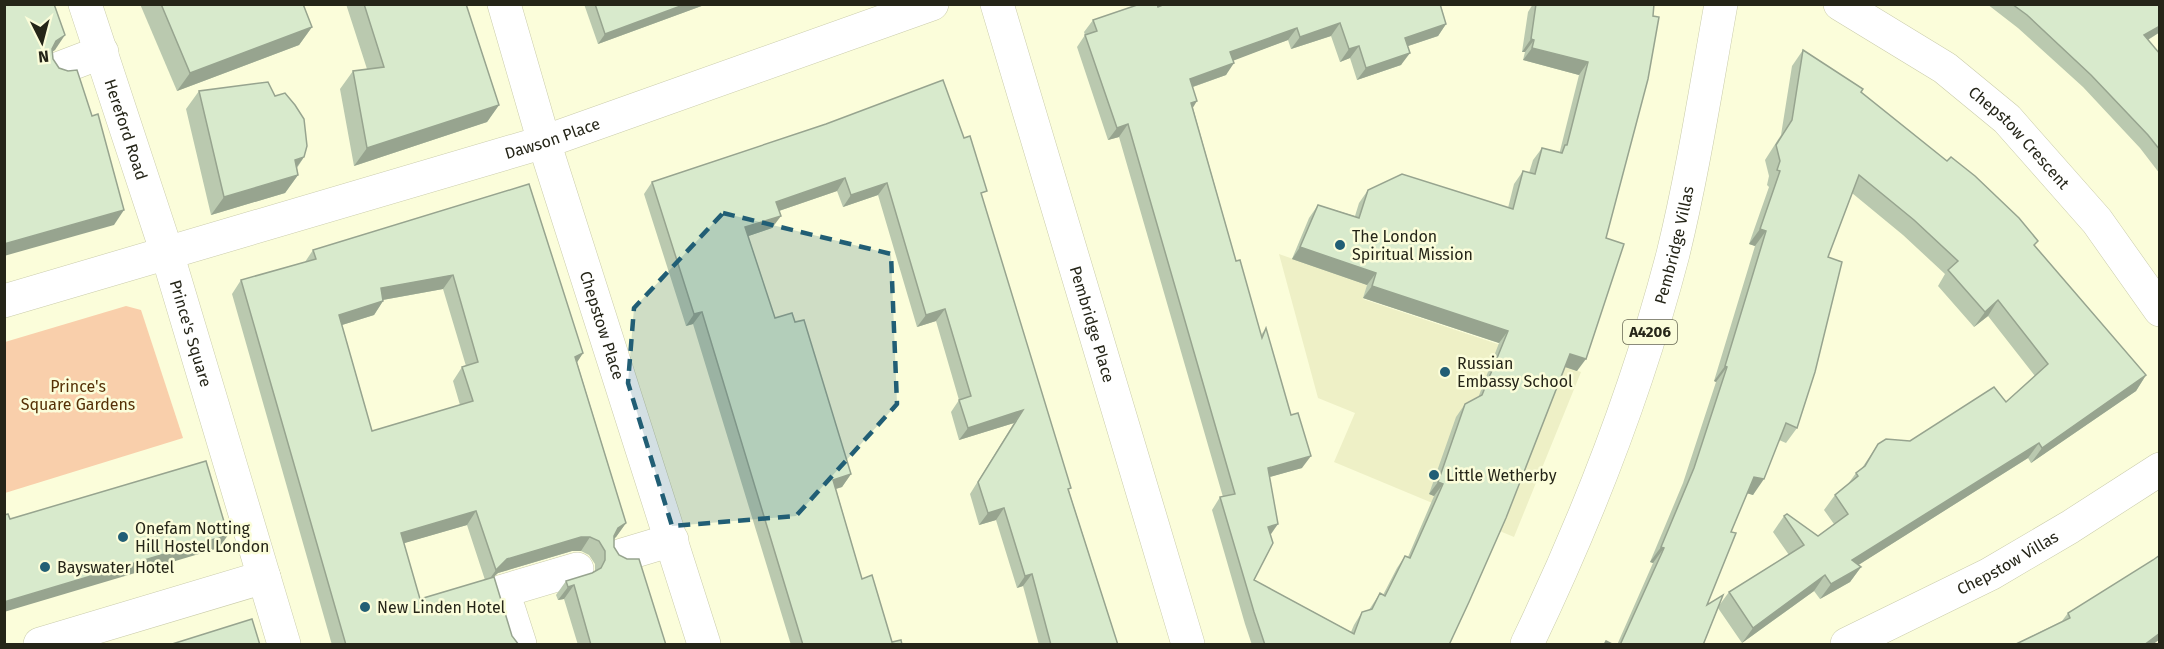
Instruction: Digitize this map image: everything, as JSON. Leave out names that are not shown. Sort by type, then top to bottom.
[{"type":"street","name":"Hereford Road","points":[[85,4],[166,254]]},
{"type":"street","name":"Chepstow Place","points":[[504,4],[544,142],[704,645]]},
{"type":"street","name":"Dawson Place","points":[[166,254],[544,142],[932,4]]},
{"type":"street","name":"Pembridge Place","points":[[997,4],[1188,645]]},
{"type":"street","name":"Pembridge Villas","points":[[1527,645],[1581,526],[1647,341],[1673,253],[1721,4]]},
{"type":"street","name":"Chepstow Crescent","points":[[1840,4],[1945,68],[2007,119],[2097,221],[2160,310]]},
{"type":"street","points":[[60,68],[102,52]]},
{"type":"street","points":[[4,301],[166,254]]},
{"type":"street","name":"Prince's Square","points":[[166,254],[284,645]]},
{"type":"street","name":"Chepstow Villas","points":[[1847,645],[1990,574],[2070,527],[2160,469]]},
{"type":"street","points":[[622,555],[672,540]]},
{"type":"street","points":[[520,645],[503,591],[577,569]]},
{"type":"street","points":[[40,645],[264,578]]},
{"type":"highlighted area","points":[[723,213],[891,254],[897,404],[796,516],[672,526],[628,383],[634,308]]},
{"type":"shaded area","name":"Russian Embassy School","points":[[1279,254],[1367,285],[1363,299],[1581,372],[1514,537],[1334,462],[1355,413],[1318,398]]},
{"type":"green space","name":"Prince's Square Gardens","points":[[126,306],[141,310],[183,438],[5,493],[5,342]]},
{"type":"building","points":[[4,4],[54,4],[65,35],[56,41],[52,49],[53,59],[59,68],[68,71],[77,70],[92,116],[98,114],[124,210],[4,244]]},
{"type":"building","points":[[161,4],[303,4],[312,27],[190,73]]},
{"type":"building","points":[[364,4],[466,4],[499,105],[367,148],[353,71],[384,67]]},
{"type":"building","points":[[595,4],[686,4],[605,34]]},
{"type":"building","points":[[1140,4],[1157,4],[1158,7],[1165,4],[1440,4],[1446,24],[1405,38],[1410,53],[1366,68],[1359,46],[1349,49],[1340,23],[1300,37],[1297,28],[1230,52],[1234,63],[1190,79],[1197,101],[1191,103],[1236,261],[1240,260],[1262,338],[1266,328],[1291,415],[1298,413],[1311,456],[1268,468],[1278,524],[1268,527],[1273,543],[1254,580],[1354,634],[1362,612],[1372,609],[1380,593],[1385,596],[1405,556],[1410,558],[1443,484],[1438,482],[1465,404],[1482,395],[1508,331],[1372,286],[1376,273],[1300,247],[1318,205],[1359,218],[1368,190],[1402,174],[1513,209],[1523,171],[1535,174],[1542,148],[1562,153],[1567,145],[1588,62],[1532,48],[1534,40],[1531,39],[1536,4],[1654,4],[1653,16],[1659,17],[1648,79],[1606,238],[1624,244],[1586,359],[1570,354],[1506,518],[1449,645],[1265,645],[1220,497],[1235,494],[1128,124],[1117,128],[1085,35],[1097,31],[1093,20]]},
{"type":"building","points":[[2012,4],[2160,4],[2160,26],[2144,35],[2160,54],[2160,150],[2091,75],[2027,15]]},
{"type":"building","points":[[1803,50],[1863,89],[1861,92],[1947,161],[1951,157],[1975,176],[2019,218],[2038,241],[2034,245],[2146,375],[2042,448],[2039,443],[1852,560],[1861,567],[1831,584],[1825,575],[1753,628],[1729,592],[1804,545],[1784,516],[1787,514],[1818,536],[1848,514],[1835,495],[1858,476],[1856,473],[1865,466],[1878,444],[1886,439],[1910,441],[1994,387],[2006,402],[2048,364],[1998,300],[1985,312],[1948,270],[1958,261],[1914,220],[1859,175],[1828,257],[1842,262],[1815,372],[1797,428],[1786,423],[1764,479],[1754,477],[1731,532],[1736,533],[1707,605],[1723,595],[1703,645],[1620,645],[1664,548],[1661,547],[1694,468],[1727,367],[1725,366],[1766,231],[1760,229],[1780,171],[1777,170],[1780,161],[1776,145],[1792,120]]},
{"type":"building","points":[[943,80],[964,138],[970,136],[987,191],[981,193],[1071,488],[1068,489],[1118,645],[1051,645],[1032,574],[1025,576],[1004,508],[988,513],[978,482],[1023,410],[968,428],[959,400],[971,396],[945,309],[926,315],[887,183],[851,195],[845,178],[776,202],[781,216],[745,227],[775,318],[792,313],[795,322],[804,320],[851,474],[833,480],[862,579],[872,575],[892,642],[901,640],[902,645],[803,645],[702,312],[694,314],[652,182],[826,124]]},
{"type":"building","points":[[268,82],[275,96],[285,93],[304,119],[307,146],[304,157],[295,160],[298,175],[224,197],[199,91]]},
{"type":"building","points":[[529,184],[583,353],[575,357],[626,523],[618,528],[614,536],[614,547],[619,555],[627,559],[639,559],[666,645],[591,645],[574,585],[568,587],[566,581],[601,568],[605,560],[605,551],[599,541],[590,537],[581,537],[507,559],[496,570],[476,511],[401,533],[420,599],[494,577],[512,636],[519,645],[346,645],[241,280],[316,259],[313,250]],"holes":[[[453,275],[478,362],[462,367],[473,401],[372,431],[339,315],[383,301],[381,288]]]},
{"type":"building","points":[[206,461],[228,535],[4,602],[4,515],[8,514],[10,519]]},
{"type":"building","points":[[2160,555],[2160,633],[2144,645],[2014,645],[2070,618],[2068,613]]},
{"type":"building","points":[[252,619],[260,645],[169,645]]},
{"type":"place","name":"The London Spiritual Mission","points":[[1340,245]]},
{"type":"place","name":"Russian Embassy School","points":[[1445,372]]},
{"type":"place","name":"Little Wetherby","points":[[1434,475]]},
{"type":"place","name":"Onefam Notting Hill Hostel London","points":[[123,537]]},
{"type":"place","name":"Bayswater Hotel","points":[[45,567]]},
{"type":"place","name":"New Linden Hotel","points":[[365,607]]}]
